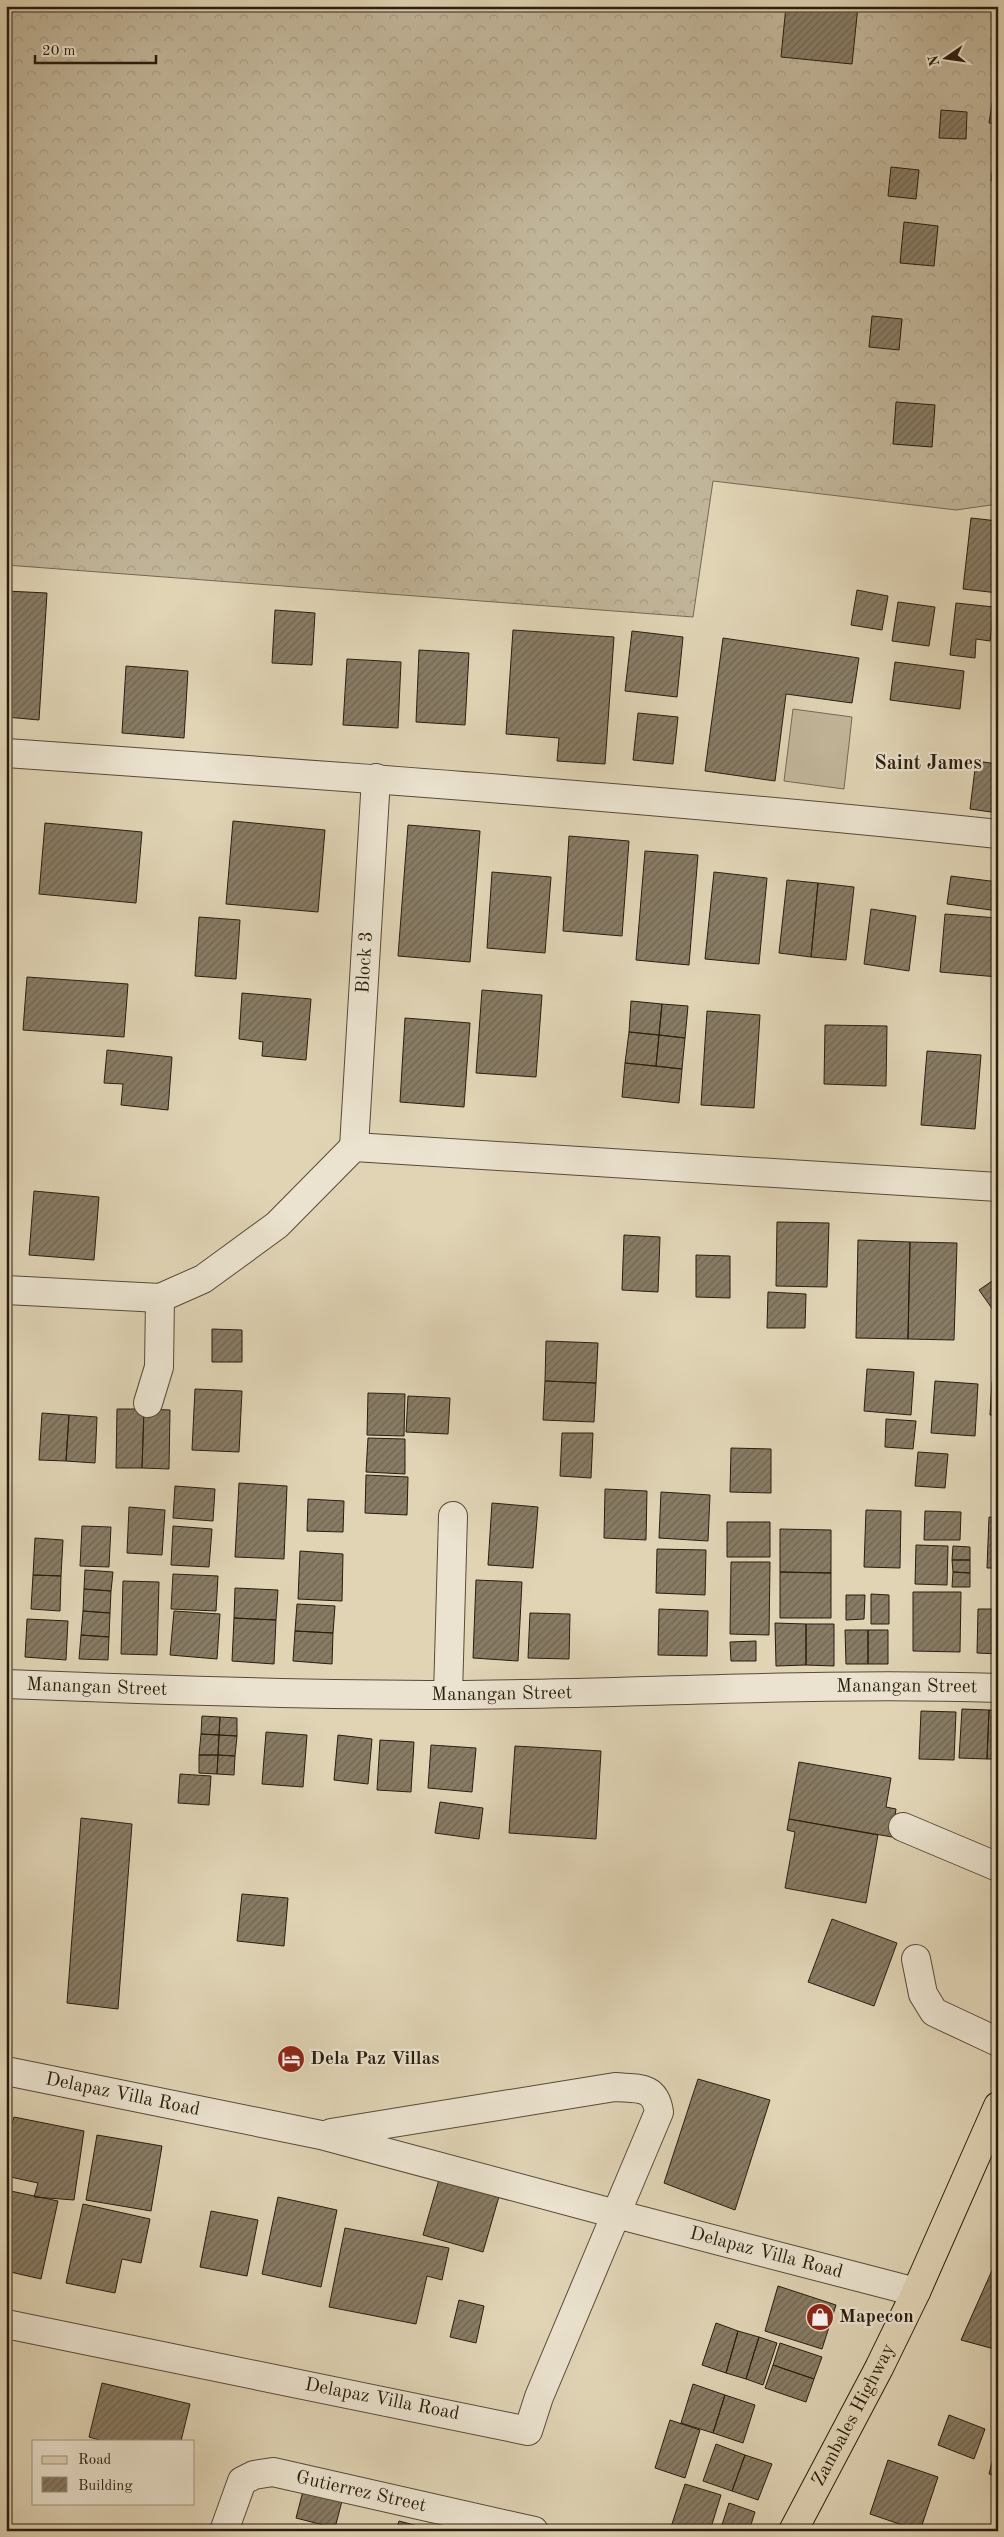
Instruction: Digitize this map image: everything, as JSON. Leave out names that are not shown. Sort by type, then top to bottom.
[{"type":"main road","name":"Zambales Highway","points":[[794,2531],[802,2510],[880,2368],[916,2292],[998,2106]]},
{"type":"street","points":[[6,754],[376,778],[865,820],[998,834]]},
{"type":"street","name":"Block 3","points":[[354,1147],[376,778]]},
{"type":"street","points":[[6,1290],[160,1298],[203,1279],[277,1225],[354,1147],[998,1187]]},
{"type":"street","points":[[148,1403],[159,1367],[160,1298]]},
{"type":"street","points":[[448,1695],[453,1516]]},
{"type":"street","name":"Manangan Street","points":[[6,1684],[448,1695],[899,1685],[998,1688]]},
{"type":"street","points":[[903,1827],[998,1867]]},
{"type":"street","points":[[916,1959],[922,1994],[934,2012],[998,2042]]},
{"type":"street","name":"Delapaz Villa Road","points":[[6,2071],[321,2135],[916,2292]]},
{"type":"street","name":"Delapaz Villa Road","points":[[6,2324],[528,2431],[539,2398],[659,2112],[657,2099],[647,2090],[615,2087],[321,2135]]},
{"type":"street","name":"Gutierrez Street","points":[[224,2531],[242,2481],[254,2475],[273,2472],[534,2531]]},
{"type":"green space","points":[[6,6],[998,6],[998,504],[956,510],[713,481],[693,617],[6,565]]},
{"type":"green space","points":[[793,709],[852,717],[844,789],[784,781]]},
{"type":"building","points":[[786,6],[858,6],[852,64],[781,57]]},
{"type":"building","points":[[995,84],[998,85],[998,124],[989,123]]},
{"type":"building","points":[[941,110],[967,112],[966,139],[939,138]]},
{"type":"building","points":[[995,146],[998,146],[998,182],[991,181]]},
{"type":"building","points":[[891,167],[919,170],[916,199],[888,196]]},
{"type":"building","points":[[904,222],[938,226],[934,266],[900,263]]},
{"type":"building","points":[[872,316],[902,319],[899,350],[869,347]]},
{"type":"building","points":[[896,402],[935,405],[932,447],[893,444]]},
{"type":"building","points":[[971,518],[998,521],[998,593],[963,589]]},
{"type":"building","points":[[857,590],[888,596],[882,630],[851,625]]},
{"type":"building","points":[[6,591],[47,593],[39,720],[6,717]]},
{"type":"building","points":[[898,602],[935,607],[929,646],[892,641]]},
{"type":"building","points":[[956,603],[994,607],[990,641],[976,639],[975,658],[950,655]]},
{"type":"building","points":[[275,610],[315,613],[312,665],[272,663]]},
{"type":"building","points":[[513,630],[614,637],[605,764],[557,761],[559,738],[506,734]]},
{"type":"building","points":[[632,631],[683,637],[677,697],[625,691]]},
{"type":"building","points":[[723,638],[859,658],[852,703],[786,694],[775,781],[705,771]]},
{"type":"building","points":[[419,650],[469,653],[465,725],[416,722]]},
{"type":"building","points":[[347,659],[401,662],[398,728],[343,725]]},
{"type":"building","points":[[895,662],[964,671],[960,709],[890,700]]},
{"type":"building","points":[[126,666],[188,671],[184,738],[122,733]]},
{"type":"building","points":[[638,713],[678,717],[673,764],[633,760]]},
{"type":"building","points":[[976,761],[998,764],[998,813],[970,809]]},
{"type":"building","points":[[233,821],[325,830],[318,912],[226,904]]},
{"type":"building","points":[[45,823],[142,832],[136,903],[39,894]]},
{"type":"building","points":[[408,825],[480,831],[470,962],[398,956]]},
{"type":"building","points":[[569,836],[629,841],[622,936],[563,931]]},
{"type":"building","points":[[645,851],[698,855],[689,965],[636,960]]},
{"type":"building","points":[[492,872],[551,877],[545,953],[487,948]]},
{"type":"building","points":[[714,872],[767,878],[759,964],[705,959]]},
{"type":"building","points":[[951,876],[998,882],[998,911],[947,904]]},
{"type":"building","points":[[787,880],[818,883],[811,957],[779,953]]},
{"type":"building","points":[[818,883],[854,887],[846,960],[811,957]]},
{"type":"building","points":[[871,909],[916,916],[909,971],[864,964]]},
{"type":"building","points":[[945,914],[998,918],[998,977],[940,972]]},
{"type":"building","points":[[199,917],[240,920],[236,979],[195,976]]},
{"type":"building","points":[[27,977],[128,984],[124,1037],[23,1030]]},
{"type":"building","points":[[482,990],[542,995],[536,1077],[476,1073]]},
{"type":"building","points":[[242,993],[311,999],[306,1060],[262,1056],[263,1042],[239,1039]]},
{"type":"building","points":[[631,1001],[662,1004],[659,1035],[629,1032]]},
{"type":"building","points":[[662,1004],[688,1006],[685,1038],[659,1035]]},
{"type":"building","points":[[707,1011],[760,1015],[754,1108],[701,1105]]},
{"type":"building","points":[[405,1018],[470,1023],[464,1107],[400,1102]]},
{"type":"building","points":[[825,1025],[887,1026],[886,1086],[824,1084]]},
{"type":"building","points":[[629,1032],[659,1035],[656,1066],[625,1063]]},
{"type":"building","points":[[659,1035],[685,1038],[682,1069],[656,1066]]},
{"type":"building","points":[[107,1050],[172,1057],[168,1110],[121,1105],[123,1084],[104,1083]]},
{"type":"building","points":[[927,1051],[981,1055],[975,1129],[921,1125]]},
{"type":"building","points":[[625,1063],[682,1069],[679,1103],[622,1097]]},
{"type":"building","points":[[34,1191],[99,1197],[94,1260],[29,1255]]},
{"type":"building","points":[[777,1222],[829,1223],[827,1287],[776,1286]]},
{"type":"building","points":[[624,1235],[660,1237],[658,1292],[622,1290]]},
{"type":"building","points":[[858,1240],[910,1242],[908,1339],[856,1338]]},
{"type":"building","points":[[910,1242],[957,1243],[954,1340],[908,1339]]},
{"type":"building","points":[[696,1255],[730,1256],[730,1298],[696,1297]]},
{"type":"building","points":[[998,1277],[998,1317],[979,1290]]},
{"type":"building","points":[[768,1292],[806,1294],[805,1328],[767,1328]]},
{"type":"building","points":[[212,1329],[242,1330],[242,1362],[212,1362]]},
{"type":"building","points":[[546,1341],[598,1343],[596,1383],[545,1381]]},
{"type":"building","points":[[6,1364],[11,1364],[8,1407],[6,1406]]},
{"type":"building","points":[[867,1369],[914,1372],[911,1415],[864,1411]]},
{"type":"building","points":[[545,1381],[596,1383],[594,1422],[543,1420]]},
{"type":"building","points":[[935,1381],[978,1384],[975,1436],[931,1433]]},
{"type":"building","points":[[992,1381],[998,1381],[998,1416],[990,1415]]},
{"type":"building","points":[[195,1389],[242,1391],[239,1452],[192,1450]]},
{"type":"building","points":[[368,1393],[405,1394],[404,1436],[367,1435]]},
{"type":"building","points":[[408,1396],[450,1398],[448,1434],[406,1432]]},
{"type":"building","points":[[117,1409],[144,1409],[142,1468],[116,1468]]},
{"type":"building","points":[[144,1409],[170,1410],[169,1469],[142,1468]]},
{"type":"building","points":[[42,1413],[69,1415],[66,1461],[39,1460]]},
{"type":"building","points":[[69,1415],[97,1417],[95,1463],[66,1461]]},
{"type":"building","points":[[886,1419],[916,1421],[913,1449],[885,1447]]},
{"type":"building","points":[[562,1433],[593,1433],[591,1478],[560,1476]]},
{"type":"building","points":[[368,1438],[405,1439],[405,1474],[366,1472]]},
{"type":"building","points":[[731,1448],[771,1449],[771,1493],[730,1492]]},
{"type":"building","points":[[918,1452],[948,1454],[945,1488],[915,1486]]},
{"type":"building","points":[[366,1475],[408,1477],[407,1515],[365,1513]]},
{"type":"building","points":[[239,1483],[287,1486],[284,1559],[235,1557]]},
{"type":"building","points":[[175,1486],[215,1489],[213,1521],[173,1518]]},
{"type":"building","points":[[605,1489],[647,1491],[646,1540],[604,1538]]},
{"type":"building","points":[[661,1492],[710,1495],[708,1541],[659,1538]]},
{"type":"building","points":[[308,1499],[344,1501],[343,1532],[307,1531]]},
{"type":"building","points":[[492,1503],[538,1507],[533,1568],[488,1565]]},
{"type":"building","points":[[129,1507],[165,1510],[162,1555],[127,1553]]},
{"type":"building","points":[[866,1510],[901,1511],[900,1568],[864,1567]]},
{"type":"building","points":[[925,1511],[961,1512],[960,1540],[924,1540]]},
{"type":"building","points":[[989,1517],[998,1518],[998,1568],[987,1568]]},
{"type":"building","points":[[727,1522],[770,1522],[770,1557],[727,1557]]},
{"type":"building","points":[[82,1526],[111,1527],[109,1567],[80,1566]]},
{"type":"building","points":[[173,1526],[212,1529],[209,1567],[171,1565]]},
{"type":"building","points":[[780,1529],[831,1530],[831,1573],[780,1572]]},
{"type":"building","points":[[35,1538],[63,1540],[61,1576],[33,1575]]},
{"type":"building","points":[[916,1545],[948,1546],[947,1585],[915,1584]]},
{"type":"building","points":[[953,1546],[970,1547],[970,1560],[952,1560]]},
{"type":"building","points":[[657,1549],[706,1550],[705,1595],[656,1593]]},
{"type":"building","points":[[300,1551],[343,1554],[342,1601],[298,1599]]},
{"type":"building","points":[[952,1560],[970,1560],[970,1573],[953,1572]]},
{"type":"building","points":[[731,1562],[770,1562],[769,1635],[730,1634]]},
{"type":"building","points":[[85,1570],[113,1572],[111,1591],[84,1589]]},
{"type":"building","points":[[780,1572],[831,1573],[831,1618],[780,1618]]},
{"type":"building","points":[[953,1572],[970,1573],[970,1587],[952,1587]]},
{"type":"building","points":[[173,1574],[218,1576],[216,1611],[171,1609]]},
{"type":"building","points":[[33,1575],[61,1576],[60,1611],[31,1609]]},
{"type":"building","points":[[476,1580],[522,1582],[518,1661],[473,1658]]},
{"type":"building","points":[[123,1581],[159,1582],[157,1655],[121,1654]]},
{"type":"building","points":[[235,1588],[278,1590],[276,1620],[234,1618]]},
{"type":"building","points":[[84,1589],[111,1591],[110,1613],[83,1611]]},
{"type":"building","points":[[913,1592],[961,1592],[960,1652],[913,1651]]},
{"type":"building","points":[[871,1594],[889,1595],[889,1624],[871,1624]]},
{"type":"building","points":[[846,1595],[865,1595],[864,1619],[846,1620]]},
{"type":"building","points":[[297,1604],[335,1606],[333,1633],[295,1631]]},
{"type":"building","points":[[659,1609],[708,1611],[707,1656],[658,1655]]},
{"type":"building","points":[[978,1609],[998,1609],[998,1654],[977,1653]]},
{"type":"building","points":[[83,1611],[110,1613],[109,1637],[81,1635]]},
{"type":"building","points":[[174,1611],[220,1614],[217,1659],[170,1655]]},
{"type":"building","points":[[530,1613],[570,1614],[569,1659],[528,1658]]},
{"type":"building","points":[[234,1618],[276,1620],[274,1664],[232,1661]]},
{"type":"building","points":[[27,1619],[68,1621],[66,1660],[25,1657]]},
{"type":"building","points":[[775,1623],[806,1624],[806,1665],[776,1666]]},
{"type":"building","points":[[806,1624],[834,1624],[834,1666],[806,1665]]},
{"type":"building","points":[[845,1630],[868,1630],[868,1664],[846,1664]]},
{"type":"building","points":[[868,1630],[888,1630],[888,1664],[868,1664]]},
{"type":"building","points":[[295,1631],[333,1633],[332,1664],[293,1661]]},
{"type":"building","points":[[81,1635],[109,1637],[108,1660],[79,1659]]},
{"type":"building","points":[[756,1641],[756,1661],[731,1661],[730,1642]]},
{"type":"building","points":[[962,1709],[989,1710],[987,1759],[959,1758]]},
{"type":"building","points":[[989,1710],[998,1710],[998,1759],[987,1759]]},
{"type":"building","points":[[921,1711],[956,1712],[954,1760],[919,1759]]},
{"type":"building","points":[[202,1716],[220,1717],[219,1735],[201,1734]]},
{"type":"building","points":[[220,1717],[237,1718],[237,1736],[219,1735]]},
{"type":"building","points":[[266,1732],[307,1735],[303,1787],[262,1784]]},
{"type":"building","points":[[201,1734],[219,1735],[218,1755],[199,1755]]},
{"type":"building","points":[[219,1735],[237,1736],[235,1756],[218,1755]]},
{"type":"building","points":[[338,1735],[372,1739],[368,1784],[334,1780]]},
{"type":"building","points":[[380,1740],[414,1742],[411,1792],[377,1790]]},
{"type":"building","points":[[431,1745],[476,1748],[472,1792],[428,1788]]},
{"type":"building","points":[[515,1746],[601,1751],[596,1839],[509,1833]]},
{"type":"building","points":[[199,1755],[218,1755],[217,1774],[199,1773]]},
{"type":"building","points":[[218,1755],[235,1756],[234,1775],[217,1774]]},
{"type":"building","points":[[799,1762],[891,1778],[886,1807],[896,1809],[892,1837],[789,1819]]},
{"type":"building","points":[[180,1774],[211,1776],[209,1805],[178,1803]]},
{"type":"building","points":[[440,1802],[483,1808],[479,1839],[435,1833]]},
{"type":"building","points":[[81,1818],[132,1824],[118,2009],[67,2003]]},
{"type":"building","points":[[789,1819],[878,1835],[866,1903],[785,1888],[795,1832],[787,1830]]},
{"type":"building","points":[[242,1894],[288,1898],[284,1946],[237,1941]]},
{"type":"building","points":[[832,1919],[897,1943],[874,2006],[808,1982]]},
{"type":"building","points":[[698,2079],[770,2100],[735,2210],[664,2183]]},
{"type":"building","points":[[6,2104],[10,2104],[6,2124]]},
{"type":"building","points":[[14,2117],[84,2131],[74,2200],[34,2197],[38,2183],[6,2176],[6,2143]]},
{"type":"building","points":[[97,2135],[162,2146],[151,2211],[86,2200]]},
{"type":"building","points":[[442,2169],[502,2186],[483,2252],[423,2235]]},
{"type":"building","points":[[6,2190],[58,2201],[41,2279],[6,2271]]},
{"type":"building","points":[[278,2197],[337,2210],[321,2287],[262,2274]]},
{"type":"building","points":[[83,2204],[150,2219],[141,2263],[122,2259],[115,2293],[66,2283]]},
{"type":"building","points":[[211,2211],[258,2220],[247,2276],[200,2267]]},
{"type":"building","points":[[345,2228],[449,2248],[442,2280],[427,2276],[416,2324],[329,2307]]},
{"type":"building","points":[[994,2266],[998,2267],[998,2350],[961,2340]]},
{"type":"building","points":[[778,2286],[836,2305],[822,2349],[765,2331]]},
{"type":"building","points":[[459,2300],[484,2306],[476,2343],[450,2337]]},
{"type":"building","points":[[716,2323],[738,2331],[726,2373],[702,2365]]},
{"type":"building","points":[[738,2331],[759,2337],[746,2379],[726,2373]]},
{"type":"building","points":[[759,2337],[777,2343],[763,2385],[746,2379]]},
{"type":"building","points":[[780,2343],[822,2357],[814,2379],[773,2365]]},
{"type":"building","points":[[773,2365],[814,2379],[806,2402],[765,2388]]},
{"type":"building","points":[[102,2383],[190,2404],[181,2440],[100,2440],[89,2437]]},
{"type":"building","points":[[693,2384],[725,2395],[713,2433],[681,2423]]},
{"type":"building","points":[[725,2395],[755,2405],[743,2443],[713,2433]]},
{"type":"building","points":[[949,2415],[985,2429],[974,2459],[938,2445]]},
{"type":"building","points":[[670,2420],[700,2430],[685,2478],[655,2468]]},
{"type":"building","points":[[998,2440],[998,2476],[989,2474]]},
{"type":"building","points":[[716,2444],[745,2455],[732,2491],[703,2481]]},
{"type":"building","points":[[745,2455],[772,2464],[758,2500],[732,2491]]},
{"type":"building","points":[[888,2460],[938,2477],[920,2531],[870,2514]]},
{"type":"building","points":[[685,2484],[721,2495],[710,2531],[683,2531],[671,2527]]},
{"type":"building","points":[[303,2491],[342,2501],[335,2528],[296,2518]]},
{"type":"building","points":[[729,2503],[755,2512],[749,2531],[720,2531]]},
{"type":"building","points":[[399,2521],[437,2531],[396,2531]]},
{"type":"place","name":"Dela Paz Villas","points":[[291,2059]]},
{"type":"place","name":"Mapecon","points":[[820,2317]]},
{"type":"district","name":"Saint James","points":[[928,764]]}]
